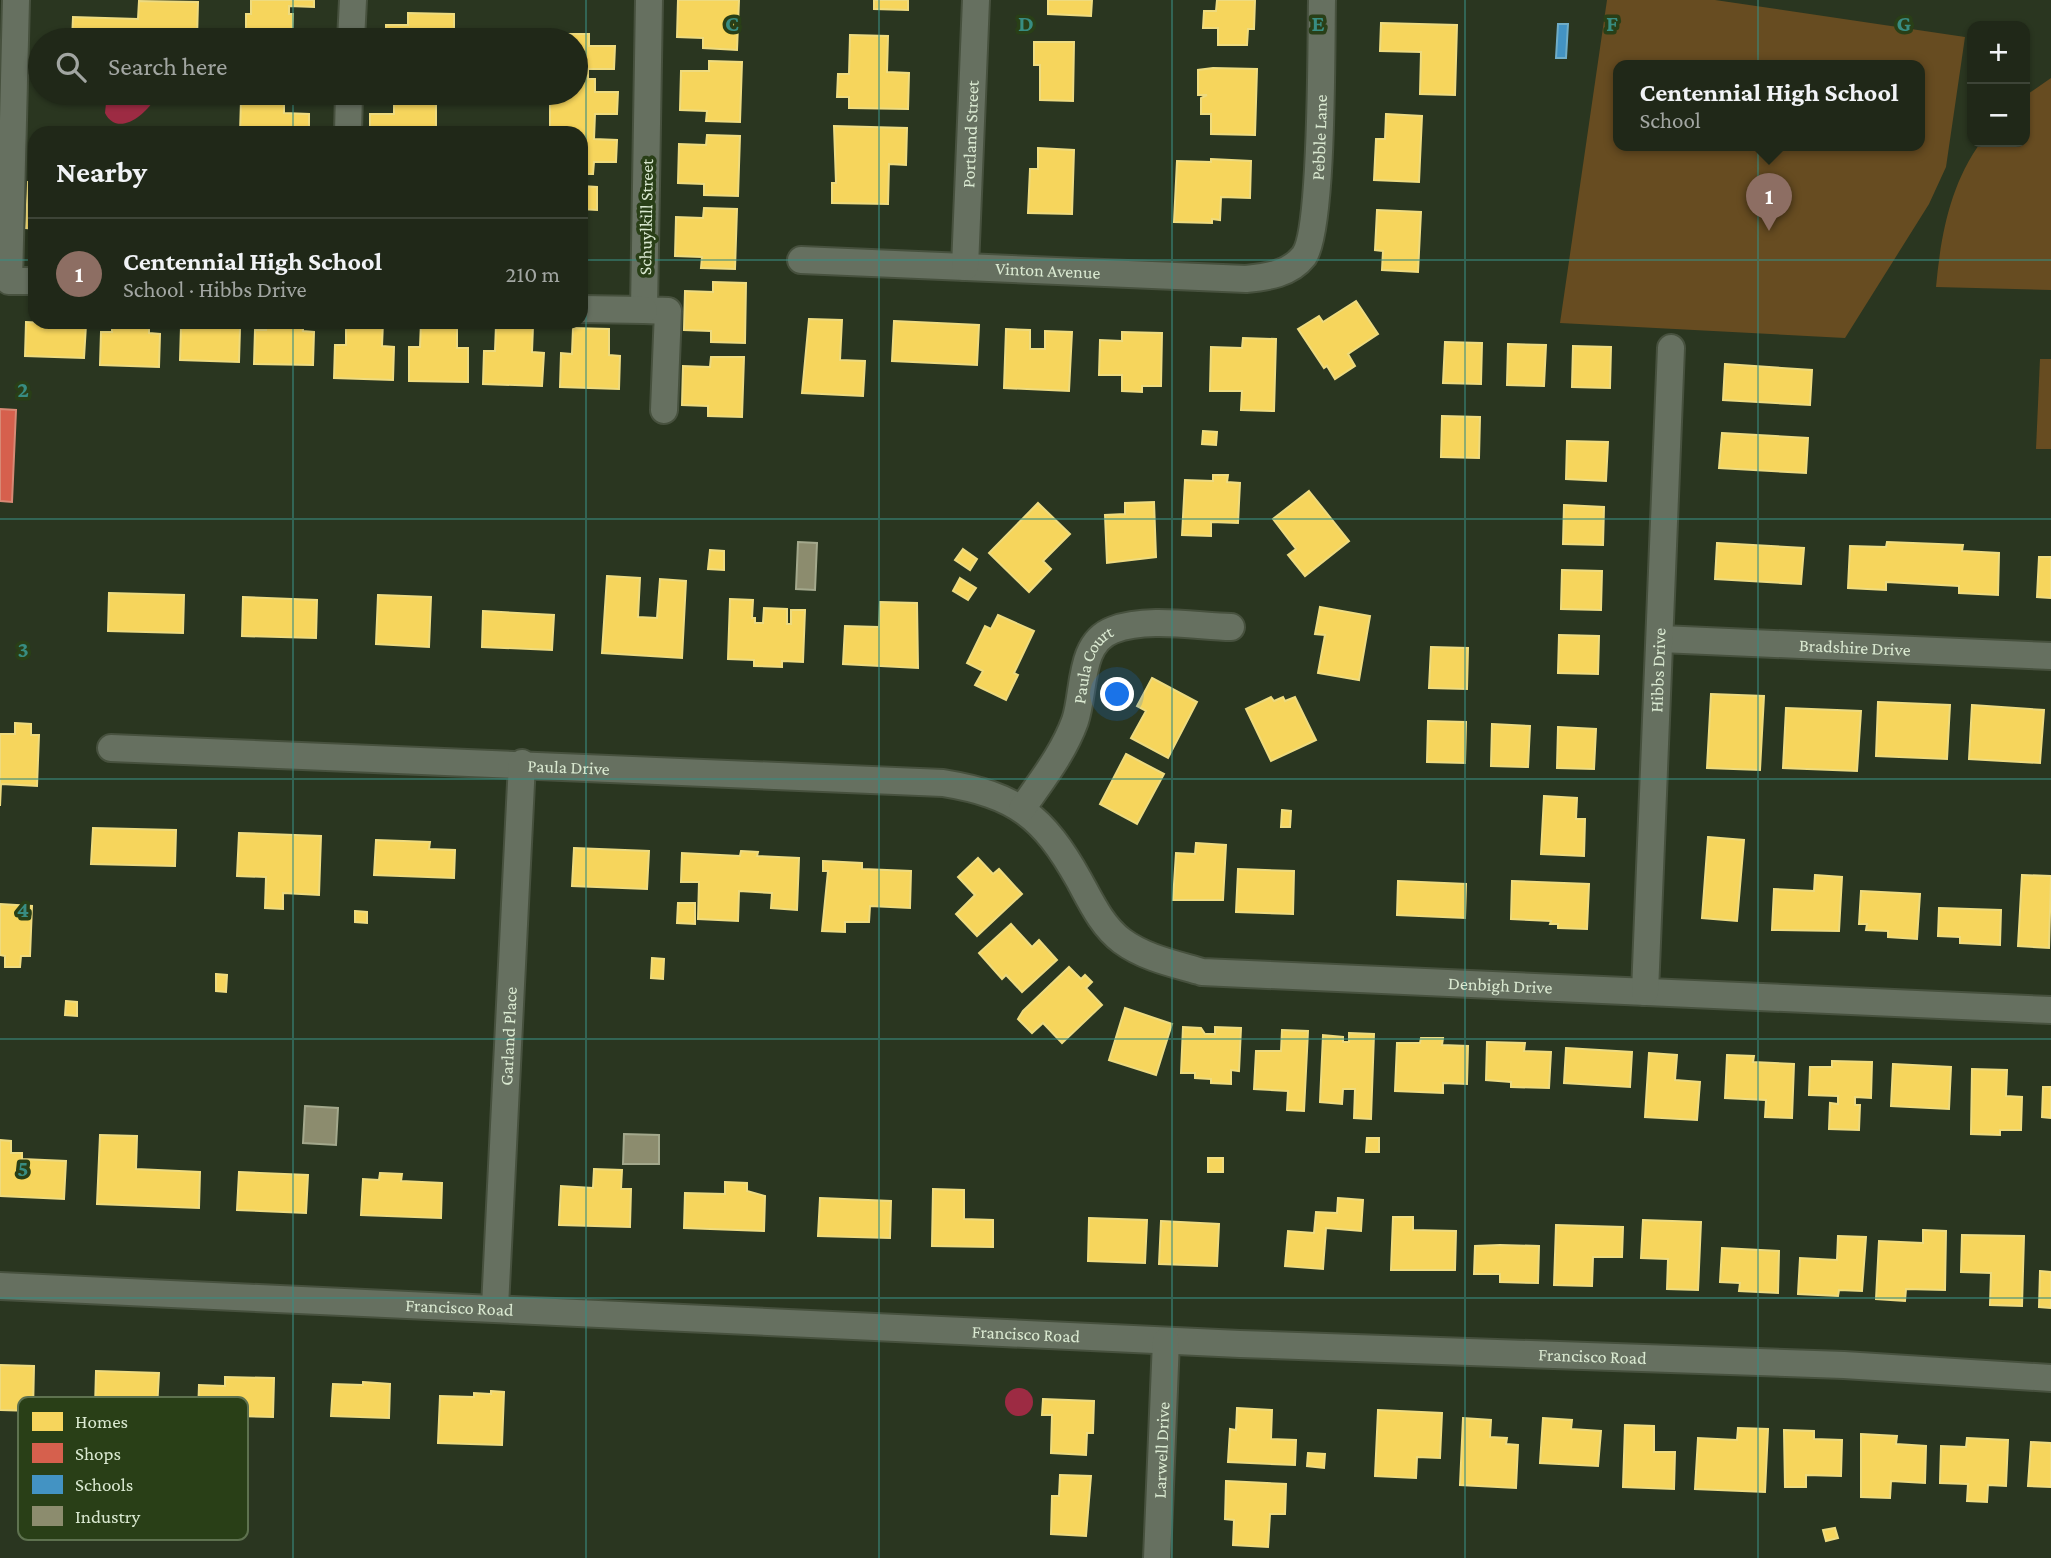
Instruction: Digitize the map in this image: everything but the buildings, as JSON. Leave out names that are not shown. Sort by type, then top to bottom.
[{"type":"street","points":[[16,0],[9,281],[28,281]]},
{"type":"street","points":[[352,28],[353,0]]},
{"type":"street","name":"Schuylkill Street","points":[[644,310],[649,0]]},
{"type":"street","name":"Portland Street","points":[[965,267],[976,0]]},
{"type":"street","name":"Pebble Lane","points":[[1291,268],[1307,248],[1315,208],[1322,0]]},
{"type":"street","points":[[348,126],[349,105]]},
{"type":"street","name":"Vinton Avenue","points":[[801,260],[1246,279],[1269,277],[1291,268]]},
{"type":"street","points":[[588,309],[668,311],[664,410]]},
{"type":"street","name":"Hibbs Drive","points":[[1645,992],[1671,348]]},
{"type":"street","name":"Paula Court","points":[[1022,809],[1063,749],[1076,719],[1090,653],[1098,639],[1112,630],[1142,625],[1231,627]]},
{"type":"street","name":"Bradshire Drive","points":[[1661,639],[2051,656]]},
{"type":"street","name":"Paula Drive","points":[[111,748],[943,783],[985,790],[1022,809]]},
{"type":"street","name":"Garland Place","points":[[495,1307],[522,764]]},
{"type":"street","name":"Denbigh Drive","points":[[1022,809],[1048,830],[1095,911],[1122,941],[1159,960],[1202,972],[2051,1010]]},
{"type":"street","name":"Francisco Road","points":[[0,1286],[495,1307],[1166,1341],[1844,1365],[2051,1378]]},
{"type":"street","name":"Larwell Drive","points":[[1157,1558],[1166,1341]]},
{"type":"shaded area","points":[[1607,0],[1715,0],[1965,37],[1946,167],[1929,204],[1845,338],[1560,323]]},
{"type":"shaded area","points":[[2051,78],[2051,290],[1936,287],[1944,229],[1954,193],[1970,158],[1978,147],[2030,147],[2030,93]]},
{"type":"shaded area","points":[[106,105],[150,105],[130,122],[123,124],[110,120],[105,113]]},
{"type":"shaded area","points":[[2040,359],[2051,359],[2051,449],[2036,449]]},
{"type":"shaded area","points":[[1019,1388],[1029,1392],[1033,1402],[1029,1412],[1019,1416],[1009,1412],[1005,1402],[1009,1392]]},
{"type":"place","name":"Centennial High School","points":[[1769,231]]}]
